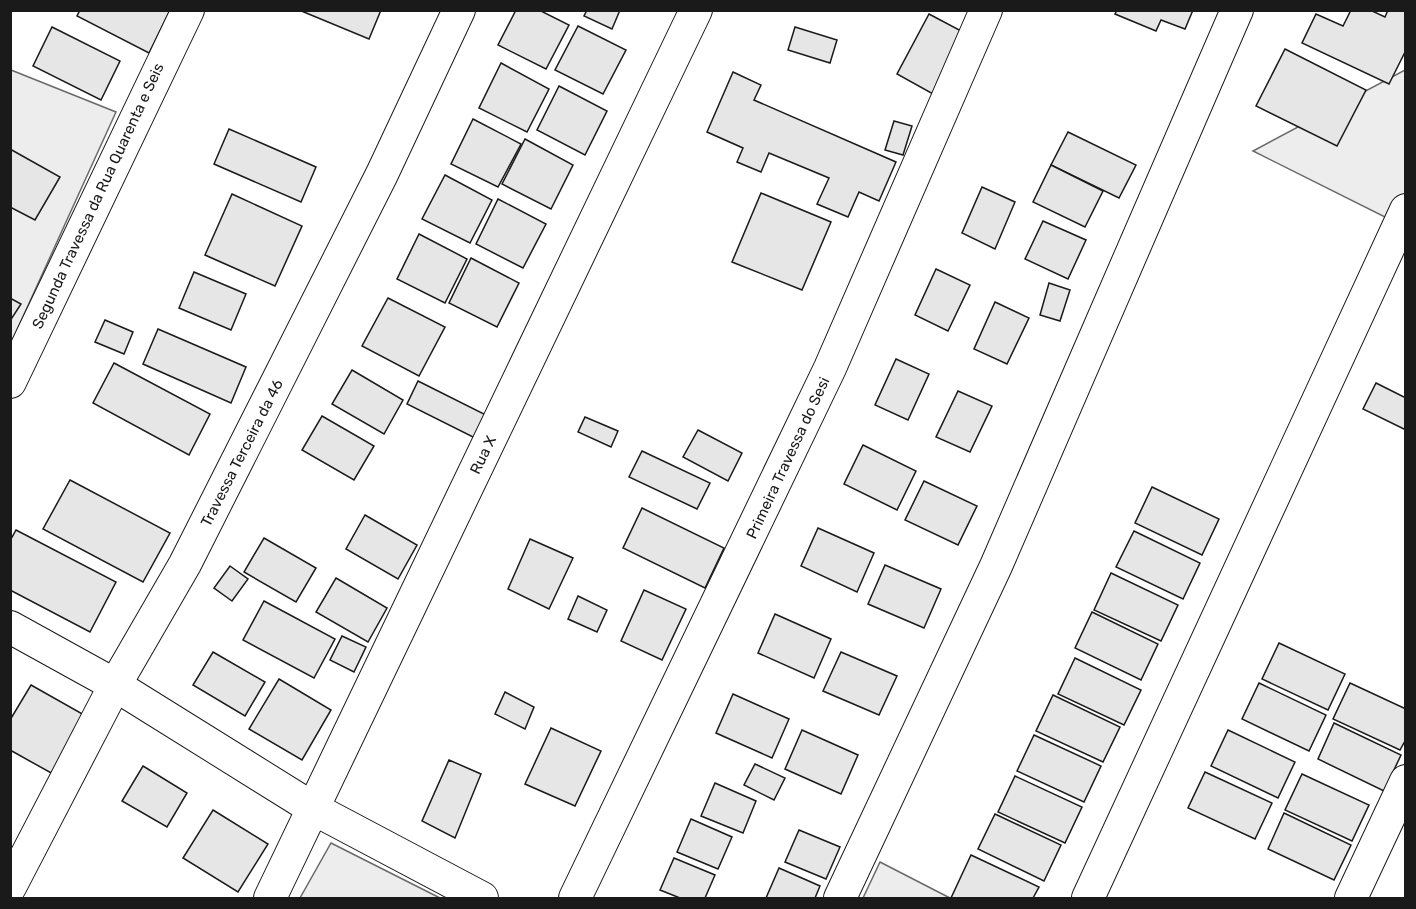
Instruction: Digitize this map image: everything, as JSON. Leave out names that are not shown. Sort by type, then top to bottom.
[{"type":"street","name":"Segunda Travessa da Rua Quarenta e Seis","points":[[10,382],[188,10]]},
{"type":"street","name":"Travessa Terceira da 46","points":[[10,887],[115,685],[185,564],[283,374],[382,174],[459,10]]},
{"type":"street","name":"Rua X","points":[[270,898],[696,10]]},
{"type":"street","name":"Primeira Travessa do Sesi","points":[[575,898],[830,368],[986,10]]},
{"type":"street","points":[[840,898],[996,567],[1237,10]]},
{"type":"street","points":[[1088,898],[1406,210]]},
{"type":"street","points":[[10,627],[115,685],[314,809],[482,898]]},
{"type":"street","points":[[1351,898],[1406,781]]},
{"type":"shaded area","points":[[11,70],[116,112],[11,343]]},
{"type":"shaded area","points":[[1405,70],[1405,227],[1253,151]]},
{"type":"shaded area","points":[[331,843],[440,898],[300,898]]},
{"type":"shaded area","points":[[880,862],[950,898],[863,898]]},
{"type":"building","points":[[80,10],[170,10],[149,53],[77,16]]},
{"type":"building","points":[[299,10],[381,10],[369,39]]},
{"type":"building","points":[[516,10],[539,10],[569,25],[546,69],[498,45]]},
{"type":"building","points":[[587,10],[620,10],[612,29],[584,16]]},
{"type":"building","points":[[1117,10],[1193,10],[1185,29],[1161,20],[1156,31],[1115,14]]},
{"type":"building","points":[[1351,10],[1370,10],[1385,17],[1388,10],[1406,10],[1406,50],[1389,84],[1302,43],[1316,14],[1343,26]]},
{"type":"building","points":[[929,14],[965,33],[933,94],[897,74]]},
{"type":"building","points":[[578,26],[626,50],[603,94],[555,70]]},
{"type":"building","points":[[52,27],[120,61],[101,100],[33,66]]},
{"type":"building","points":[[795,27],[837,40],[830,63],[788,50]]},
{"type":"building","points":[[1285,49],[1366,90],[1337,146],[1256,106]]},
{"type":"building","points":[[501,63],[549,89],[527,132],[479,108]]},
{"type":"building","points":[[733,72],[761,85],[754,100],[896,162],[879,201],[859,192],[848,217],[817,204],[829,178],[769,153],[761,172],[737,162],[743,148],[707,132]]},
{"type":"building","points":[[559,86],[607,111],[585,155],[537,130]]},
{"type":"building","points":[[473,119],[521,144],[498,187],[451,164]]},
{"type":"building","points":[[894,121],[912,126],[903,155],[885,150]]},
{"type":"building","points":[[229,129],[316,167],[301,202],[214,164]]},
{"type":"building","points":[[1068,132],[1136,165],[1119,198],[1051,165]]},
{"type":"building","points":[[525,139],[573,165],[551,209],[502,184]]},
{"type":"building","points":[[10,149],[60,177],[35,220],[10,207]]},
{"type":"building","points":[[1051,165],[1103,191],[1085,227],[1033,202]]},
{"type":"building","points":[[445,175],[492,200],[470,243],[422,219]]},
{"type":"building","points":[[982,187],[1015,202],[995,249],[962,233]]},
{"type":"building","points":[[761,193],[831,222],[802,290],[732,262]]},
{"type":"building","points":[[232,194],[302,226],[275,286],[205,255]]},
{"type":"building","points":[[498,199],[546,224],[523,268],[476,244]]},
{"type":"building","points":[[1043,221],[1086,240],[1068,279],[1025,259]]},
{"type":"building","points":[[419,234],[467,259],[445,303],[397,279]]},
{"type":"building","points":[[471,258],[519,283],[497,327],[449,303]]},
{"type":"building","points":[[936,269],[970,285],[948,331],[915,315]]},
{"type":"building","points":[[194,272],[246,294],[231,330],[179,308]]},
{"type":"building","points":[[1049,283],[1070,290],[1060,321],[1040,315]]},
{"type":"building","points":[[10,298],[21,304],[10,321]]},
{"type":"building","points":[[388,298],[445,327],[419,376],[362,346]]},
{"type":"building","points":[[995,302],[1029,318],[1007,364],[974,349]]},
{"type":"building","points":[[105,320],[133,332],[124,354],[95,342]]},
{"type":"building","points":[[158,329],[246,367],[231,403],[143,364]]},
{"type":"building","points":[[896,359],[929,374],[908,420],[875,405]]},
{"type":"building","points":[[114,363],[210,414],[189,455],[93,403]]},
{"type":"building","points":[[352,370],[403,400],[384,434],[332,404]]},
{"type":"building","points":[[418,381],[490,417],[479,440],[407,404]]},
{"type":"building","points":[[1376,383],[1406,398],[1406,430],[1363,409]]},
{"type":"building","points":[[958,391],[992,406],[970,452],[936,437]]},
{"type":"building","points":[[322,416],[374,446],[354,480],[302,450]]},
{"type":"building","points":[[585,417],[618,431],[611,447],[578,432]]},
{"type":"building","points":[[698,430],[742,453],[728,481],[683,457]]},
{"type":"building","points":[[863,445],[916,471],[897,510],[844,484]]},
{"type":"building","points":[[642,451],[710,483],[697,509],[629,477]]},
{"type":"building","points":[[70,480],[170,533],[143,582],[43,529]]},
{"type":"building","points":[[924,481],[977,506],[958,545],[905,520]]},
{"type":"building","points":[[1152,487],[1219,519],[1202,555],[1135,523]]},
{"type":"building","points":[[642,508],[724,548],[705,588],[623,548]]},
{"type":"building","points":[[365,515],[417,545],[398,579],[346,549]]},
{"type":"building","points":[[818,528],[874,553],[857,592],[801,566]]},
{"type":"building","points":[[16,530],[116,582],[90,632],[10,590],[10,541]]},
{"type":"building","points":[[1134,531],[1200,563],[1183,599],[1116,567]]},
{"type":"building","points":[[264,538],[316,568],[296,602],[244,572]]},
{"type":"building","points":[[530,539],[573,558],[549,609],[508,589]]},
{"type":"building","points":[[885,565],[941,589],[924,628],[868,604]]},
{"type":"building","points":[[230,566],[248,579],[232,601],[214,588]]},
{"type":"building","points":[[1111,573],[1178,605],[1161,641],[1094,610]]},
{"type":"building","points":[[336,578],[387,608],[368,642],[316,612]]},
{"type":"building","points":[[644,590],[686,609],[662,660],[621,641]]},
{"type":"building","points":[[578,596],[607,610],[597,632],[568,619]]},
{"type":"building","points":[[264,601],[335,639],[314,678],[243,640]]},
{"type":"building","points":[[1092,612],[1158,644],[1141,680],[1075,648]]},
{"type":"building","points":[[775,614],[831,639],[814,678],[758,653]]},
{"type":"building","points":[[342,636],[366,647],[354,672],[330,660]]},
{"type":"building","points":[[1279,643],[1345,674],[1328,710],[1262,679]]},
{"type":"building","points":[[213,652],[265,682],[245,716],[193,685]]},
{"type":"building","points":[[841,652],[897,676],[879,715],[823,691]]},
{"type":"building","points":[[1075,658],[1141,690],[1124,725],[1058,694]]},
{"type":"building","points":[[279,679],[331,710],[302,760],[249,729]]},
{"type":"building","points":[[1259,683],[1326,715],[1309,751],[1242,719]]},
{"type":"building","points":[[1350,683],[1406,709],[1406,739],[1400,750],[1333,719]]},
{"type":"building","points":[[31,685],[86,716],[53,774],[10,750],[10,720]]},
{"type":"building","points":[[505,692],[534,707],[525,729],[495,714]]},
{"type":"building","points":[[733,694],[789,719],[772,758],[716,733]]},
{"type":"building","points":[[1053,695],[1120,727],[1103,762],[1036,731]]},
{"type":"building","points":[[1334,723],[1401,755],[1384,791],[1318,759]]},
{"type":"building","points":[[551,728],[601,751],[575,806],[525,784]]},
{"type":"building","points":[[802,730],[858,755],[841,794],[785,769]]},
{"type":"building","points":[[1228,730],[1295,762],[1278,798],[1211,766]]},
{"type":"building","points":[[1034,735],[1101,766],[1084,802],[1017,771]]},
{"type":"building","points":[[449,760],[481,774],[455,838],[422,821]]},
{"type":"building","points":[[755,764],[785,778],[774,800],[744,785]]},
{"type":"building","points":[[143,766],[187,793],[167,827],[122,801]]},
{"type":"building","points":[[1205,772],[1272,803],[1255,839],[1188,808]]},
{"type":"building","points":[[1302,774],[1369,805],[1352,841],[1285,810]]},
{"type":"building","points":[[1015,776],[1082,807],[1065,843],[998,812]]},
{"type":"building","points":[[715,783],[756,801],[743,833],[701,816]]},
{"type":"building","points":[[213,810],[268,844],[238,892],[183,858]]},
{"type":"building","points":[[1284,813],[1351,845],[1334,880],[1268,849]]},
{"type":"building","points":[[995,814],[1061,845],[1044,881],[978,849]]},
{"type":"building","points":[[691,819],[732,837],[718,869],[677,852]]},
{"type":"building","points":[[799,830],[840,847],[826,879],[785,862]]},
{"type":"building","points":[[971,855],[1039,887],[1033,898],[951,898]]},
{"type":"building","points":[[674,858],[715,875],[705,898],[680,898],[660,890]]},
{"type":"building","points":[[779,868],[820,886],[815,898],[766,898]]}]
